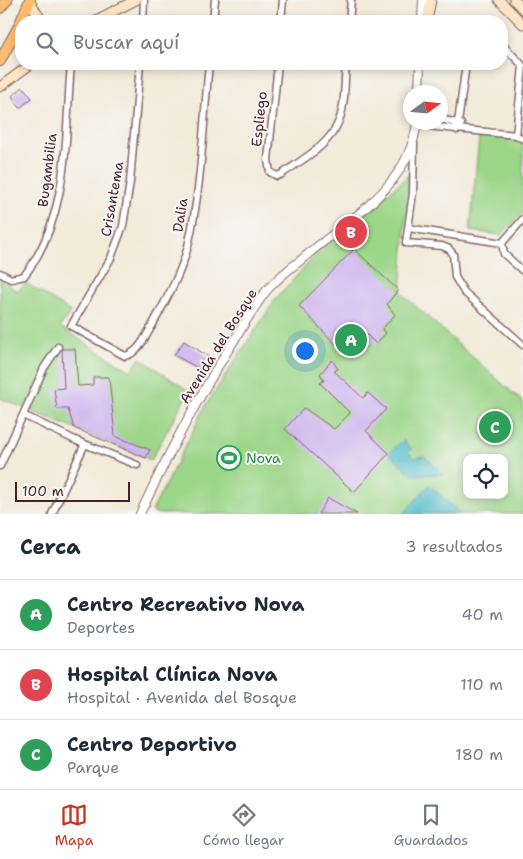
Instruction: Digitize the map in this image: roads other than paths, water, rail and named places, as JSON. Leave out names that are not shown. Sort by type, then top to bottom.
[{"type":"highway","points":[[0,8],[6,0]]},
{"type":"highway","points":[[24,15],[30,1]]},
{"type":"highway","points":[[0,61],[15,33]]},
{"type":"main road","points":[[106,15],[136,0]]},
{"type":"main road","points":[[428,15],[432,0]]},
{"type":"main road","points":[[499,0],[523,24]]},
{"type":"main road","points":[[514,0],[523,9]]},
{"type":"main road","points":[[30,1],[38,15]]},
{"type":"main road","points":[[0,87],[23,70]]},
{"type":"street","points":[[143,15],[144,0]]},
{"type":"street","points":[[214,15],[215,0]]},
{"type":"street","points":[[281,15],[282,0]]},
{"type":"street","points":[[350,15],[351,0]]},
{"type":"street","points":[[422,15],[423,0]]},
{"type":"street","points":[[508,50],[523,66],[516,135]]},
{"type":"street","name":"Bugambilia","points":[[0,273],[11,279],[24,276],[46,238],[59,192],[70,70]]},
{"type":"street","name":"Crisantema","points":[[131,355],[119,354],[71,326],[108,263],[123,226],[130,182],[139,70]]},
{"type":"street","name":"Dalia","points":[[131,355],[136,352],[145,338],[167,298],[188,246],[196,198],[208,70]]},
{"type":"street","name":"Espliego","points":[[277,70],[268,160],[268,167],[273,175],[282,174],[324,143],[332,134],[342,111],[345,70]]},
{"type":"street","points":[[419,85],[420,70]]},
{"type":"street","points":[[457,130],[465,70]]},
{"type":"street","points":[[448,120],[458,122],[466,128]]},
{"type":"street","points":[[448,129],[457,130],[466,128],[516,135],[523,139]]},
{"type":"street","name":"Avenida del Bosque","points":[[140,514],[169,452],[196,403],[267,291],[302,258],[380,195],[401,170],[416,130]]},
{"type":"street","points":[[414,139],[413,185],[406,244],[449,248],[453,254],[455,277],[464,292],[523,345]]},
{"type":"street","points":[[502,243],[523,219]]},
{"type":"street","points":[[408,228],[502,243]]},
{"type":"street","points":[[502,243],[504,254],[523,272]]},
{"type":"street","points":[[0,466],[44,368],[58,346]]},
{"type":"street","points":[[23,415],[85,444],[138,465]]},
{"type":"street","points":[[52,514],[85,444]]},
{"type":"water","points":[[403,440],[412,449],[408,452],[414,458],[424,456],[444,474],[412,475],[389,453]]},
{"type":"water","points":[[429,485],[461,514],[403,514]]},
{"type":"place","name":"Hospital Clínica Nova","points":[[351,232]]},
{"type":"place","name":"Centro Recreativo Nova","points":[[351,340]]},
{"type":"place","name":"Centro Deportivo","points":[[495,427]]},
{"type":"place","name":"Nova","points":[[229,458]]}]
